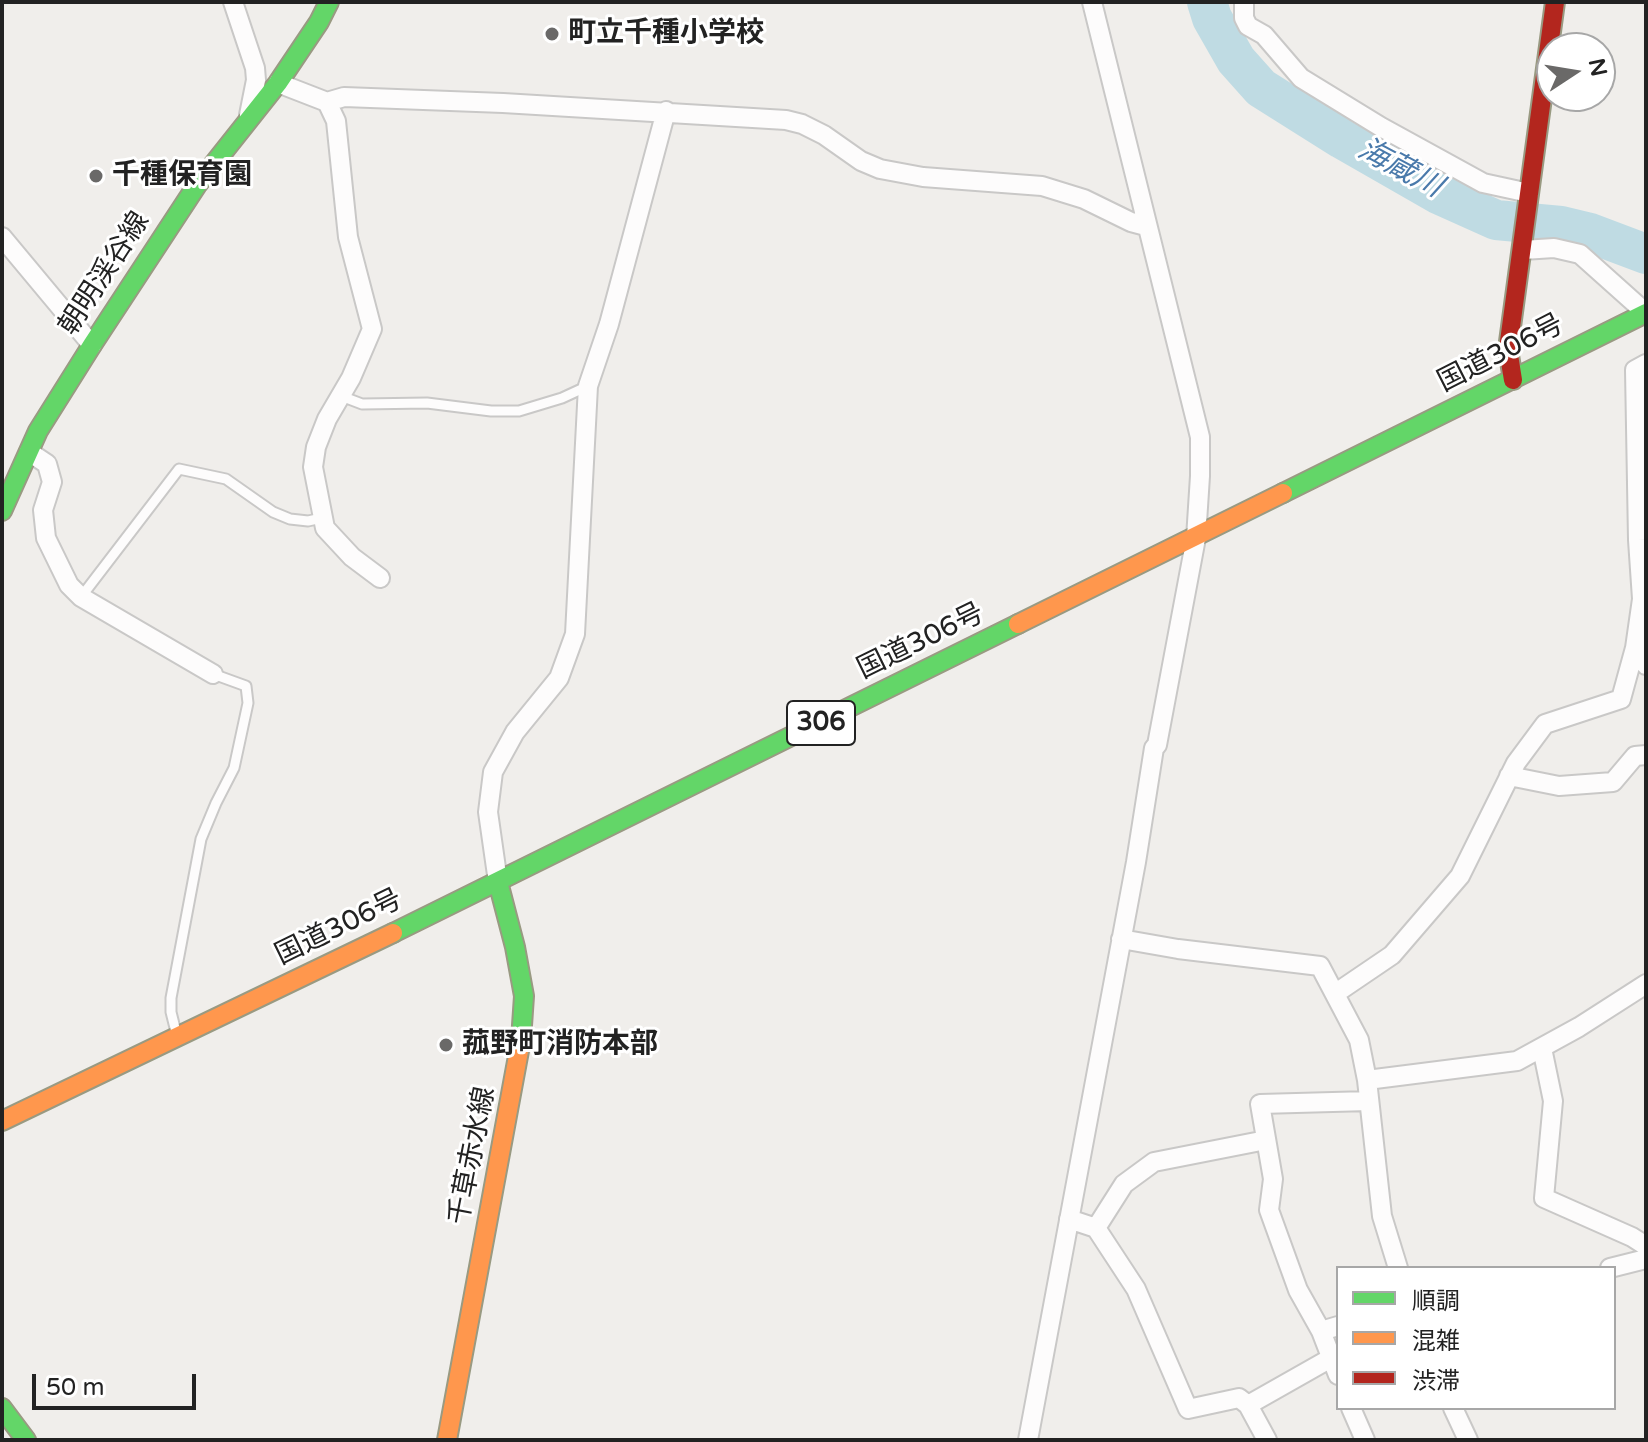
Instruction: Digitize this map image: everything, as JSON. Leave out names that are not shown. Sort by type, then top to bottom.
[{"type":"main road","name":"朝明渓谷線","points":[[2,511],[38,431],[92,345],[197,185],[278,83],[329,2]]},
{"type":"main road","points":[[1513,380],[1508,349],[1555,2]]},
{"type":"main road","name":"国道306号","points":[[2,1121],[498,882],[1643,315]]},
{"type":"main road","name":"千草赤水線","points":[[447,1440],[520,1057],[524,996],[498,882]]},
{"type":"main road","points":[[2,1408],[26,1440]]},
{"type":"street","points":[[233,2],[255,68],[256,80],[248,120]]},
{"type":"street","points":[[1028,1440],[1154,748],[1196,538],[1200,437],[1092,2]]},
{"type":"street","points":[[1244,2],[1244,18],[1248,26],[1264,35],[1301,78],[1472,177],[1529,197]]},
{"type":"street","points":[[278,83],[327,102],[344,97],[666,111],[786,120],[824,135],[861,161],[880,169],[923,177],[1042,186],[1084,199],[1146,226]]},
{"type":"street","points":[[327,102],[336,121],[348,237],[372,329],[327,419],[316,447],[313,467],[325,528],[352,557],[380,578]]},
{"type":"street","points":[[498,882],[488,812],[493,772],[515,732],[559,678],[575,634],[588,386],[609,324],[666,111]]},
{"type":"street","points":[[2,237],[92,345]]},
{"type":"street","points":[[1524,246],[1580,254],[1643,315]]},
{"type":"street","points":[[1336,993],[1392,955],[1460,876],[1509,776],[1545,724],[1621,699],[1635,648],[1642,599],[1635,370],[1646,364]]},
{"type":"street","points":[[29,452],[47,464],[52,482],[43,510],[46,538],[69,585],[81,597],[213,674]]},
{"type":"street","points":[[1635,648],[1646,665]]},
{"type":"street","points":[[1509,776],[1559,786],[1613,782],[1635,756],[1646,755]]},
{"type":"street","points":[[1121,939],[1320,966],[1359,1040],[1367,1080],[1382,1216],[1397,1266]]},
{"type":"street","points":[[1367,1080],[1517,1061],[1579,1027],[1646,984]]},
{"type":"street","points":[[1542,1048],[1553,1101],[1544,1198],[1646,1246]]},
{"type":"street","points":[[1248,1405],[1335,1367],[1329,1328],[1298,1290],[1269,1210],[1273,1179],[1260,1104],[1369,1101]]},
{"type":"street","points":[[1096,1228],[1124,1184],[1154,1162],[1266,1140]]},
{"type":"street","points":[[1069,1219],[1096,1228],[1136,1289],[1188,1409],[1239,1398],[1248,1405],[1267,1440]]},
{"type":"street","points":[[1616,1266],[1646,1259]]},
{"type":"street","points":[[1352,1410],[1365,1440]]},
{"type":"street","points":[[1454,1410],[1468,1440]]},
{"type":"lane","points":[[341,396],[362,404],[427,403],[491,411],[519,411],[562,398],[588,386]]},
{"type":"lane","points":[[81,597],[179,469],[226,479],[273,512],[290,519],[308,521],[322,518]]},
{"type":"lane","points":[[177,1039],[171,998],[201,839],[234,768],[248,703],[246,686],[213,674]]},
{"type":"waterway","name":"海蔵川","points":[[1207,2],[1212,18],[1236,60],[1261,88],[1342,139],[1438,194],[1496,220],[1561,226],[1590,233],[1646,254]]},
{"type":"traffic: fast","points":[[2,511],[38,431],[92,345],[197,185],[278,83],[329,2]]},
{"type":"traffic: fast","points":[[1283,493],[1646,313]]},
{"type":"traffic: fast","points":[[393,933],[1018,624]]},
{"type":"traffic: fast","points":[[498,882],[524,996],[521,1040]]},
{"type":"traffic: fast","points":[[2,1408],[26,1440]]},
{"type":"traffic: slow","points":[[1018,624],[1283,493]]},
{"type":"traffic: slow","points":[[2,1121],[393,933]]},
{"type":"traffic: slow","points":[[447,1440],[521,1040]]},
{"type":"traffic: jam","points":[[1513,380],[1508,349],[1555,2]]},
{"type":"place","name":"町立千種小学校","points":[[552,34]]},
{"type":"place","name":"千種保育園","points":[[96,176]]},
{"type":"place","name":"菰野町消防本部","points":[[446,1045]]}]
